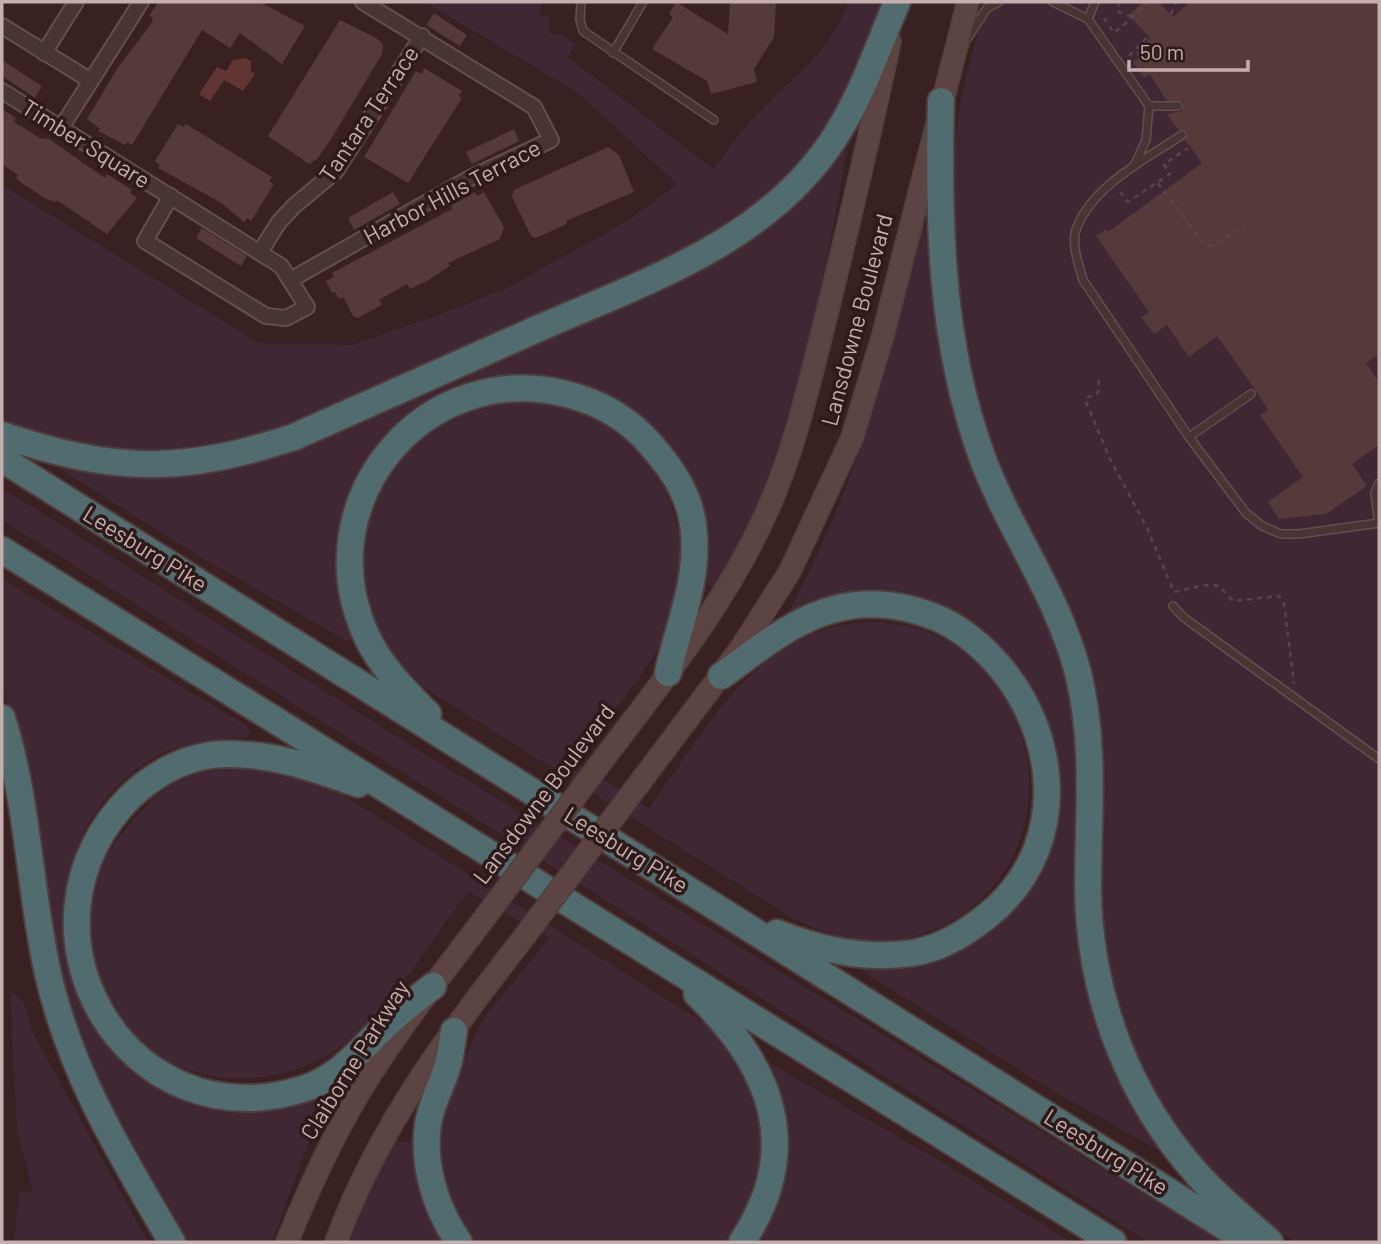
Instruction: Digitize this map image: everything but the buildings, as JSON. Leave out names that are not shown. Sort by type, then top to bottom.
[{"type":"highway","points":[[2,435],[71,456],[114,463],[158,465],[202,462],[247,452],[294,436],[685,264],[747,227],[777,202],[835,138],[863,85],[898,2]]},
{"type":"highway","points":[[941,101],[939,225],[947,314],[957,372],[991,478],[1060,618],[1084,702],[1091,754],[1090,926],[1108,1017],[1131,1076],[1169,1139],[1198,1176],[1270,1242]]},
{"type":"highway","points":[[461,747],[403,690],[383,664],[360,621],[350,562],[360,498],[377,466],[400,438],[429,415],[465,398],[499,389],[538,387],[578,397],[608,409],[641,433],[670,466],[689,502],[695,561],[690,596],[668,673]]},
{"type":"highway","name":"Leesburg Pike","points":[[2,459],[1249,1242]]},
{"type":"highway","points":[[2,550],[1112,1242]]},
{"type":"highway","points":[[712,905],[815,947],[848,953],[914,953],[944,943],[976,925],[1000,906],[1021,878],[1035,850],[1047,789],[1045,756],[1036,726],[1024,698],[1006,671],[983,647],[950,623],[915,610],[878,605],[840,607],[794,625],[721,676]]},
{"type":"highway","points":[[2,718],[26,828],[47,970],[64,1029],[107,1132],[172,1242]]},
{"type":"highway","points":[[430,815],[358,784],[288,761],[223,754],[197,757],[169,767],[146,783],[102,828],[87,858],[79,887],[75,948],[92,1006],[108,1031],[127,1050],[146,1066],[174,1081],[232,1096],[272,1095],[307,1088],[331,1075],[364,1050],[387,1024],[433,986]]},
{"type":"highway","points":[[660,959],[741,1040],[754,1062],[765,1091],[773,1120],[775,1153],[769,1188],[757,1219],[742,1242]]},
{"type":"highway","points":[[454,1031],[447,1069],[436,1091],[428,1126],[429,1158],[436,1196],[459,1242]]},
{"type":"main road","name":"Lansdowne Boulevard","points":[[486,916],[703,629],[728,589],[768,509],[789,454],[841,258],[898,2]]},
{"type":"main road","name":"Lansdowne Boulevard","points":[[454,1031],[721,676],[790,571],[852,438],[880,348],[968,2]]},
{"type":"main road","name":"Claiborne Parkway","points":[[287,1242],[348,1111],[433,986],[486,916]]},
{"type":"main road","points":[[336,1242],[364,1175],[398,1110],[423,1070],[454,1031]]},
{"type":"street","points":[[44,53],[76,2]]},
{"type":"street","points":[[61,128],[141,2]]},
{"type":"street","name":"Harbor Hills Terrace","points":[[292,279],[468,179],[551,140],[534,107],[363,2]]},
{"type":"street","points":[[2,26],[91,81]]},
{"type":"street","name":"Tantara Terrace","points":[[260,252],[286,214],[336,171],[422,36]]},
{"type":"street","name":"Timber Square","points":[[2,91],[171,196],[282,266],[307,307],[286,318],[266,316],[145,241],[171,196]]},
{"type":"lane","points":[[581,2],[580,20],[583,32],[714,120]]},
{"type":"lane","points":[[613,53],[643,2]]},
{"type":"lane","points":[[953,60],[987,8],[999,2]]},
{"type":"lane","points":[[1053,2],[1088,19],[1149,106],[1146,140],[1130,170]]},
{"type":"lane","points":[[1088,19],[1095,2]]},
{"type":"lane","points":[[1149,106],[1178,106]]},
{"type":"lane","points":[[1182,135],[1130,170],[1094,200],[1076,229],[1075,253],[1083,280],[1096,303],[1189,437],[1246,513],[1274,532],[1299,534],[1379,524],[1375,493],[1379,483]]},
{"type":"lane","points":[[1189,437],[1251,394]]},
{"type":"lane","points":[[1173,606],[1183,618],[1379,759]]},
{"type":"path","points":[[1119,2],[1117,11],[1133,17]]},
{"type":"path","points":[[1104,19],[1114,33],[1147,5],[1145,2]]},
{"type":"path","points":[[1171,15],[1176,2]]},
{"type":"path","points":[[1131,62],[1130,53],[1148,36]]},
{"type":"path","points":[[1113,198],[1120,191],[1128,202],[1157,183],[1170,174],[1164,164],[1188,148]]},
{"type":"path","points":[[1157,183],[1200,239],[1210,246],[1245,227]]},
{"type":"path","points":[[1099,380],[1098,393],[1086,398],[1086,402],[1110,459],[1147,528],[1174,592],[1206,585],[1219,586],[1233,601],[1279,596],[1284,603],[1295,689]]},
{"type":"shaded area","points":[[425,2],[542,2],[540,16],[549,17],[549,33],[563,36],[575,44],[568,57],[713,169],[754,117],[822,48],[832,35],[848,2],[881,2],[870,40],[854,77],[813,144],[759,201],[693,246],[264,440],[182,455],[130,453],[54,439],[2,419],[2,185],[259,343],[352,345],[507,288],[626,222],[677,184],[578,93]]},
{"type":"shaded area","points":[[985,2],[1379,2],[1379,1242],[1295,1242],[1232,1197],[1177,1135],[1125,1046],[1097,941],[1085,654],[1069,608],[1025,522],[985,433],[967,370],[950,258],[950,184],[961,99]]},
{"type":"shaded area","points":[[245,58],[251,61],[251,71],[255,74],[243,91],[224,80],[210,101],[199,94],[217,67],[226,71],[233,60]]},
{"type":"shaded area","points":[[851,128],[818,306],[789,424],[769,480],[744,534],[713,586],[705,583],[704,521],[601,395],[422,407],[389,435],[350,491],[343,516],[337,562],[338,590],[352,640],[345,640],[194,553],[31,451],[169,472],[675,275]]},
{"type":"shaded area","points":[[923,213],[940,348],[954,410],[1054,631],[1068,684],[1077,733],[1088,956],[1170,1157],[1045,1086],[846,961],[984,929],[1058,780],[1053,739],[1039,700],[1020,669],[986,638],[943,611],[787,616],[824,539],[856,460],[884,369]]},
{"type":"shaded area","points":[[526,399],[581,411],[620,432],[644,456],[663,485],[675,516],[680,549],[679,583],[671,617],[657,650],[638,679],[574,761],[649,808],[723,705],[758,669],[792,644],[822,630],[854,623],[888,623],[934,634],[970,656],[999,689],[1018,727],[1028,766],[1028,805],[1019,842],[1001,875],[976,904],[942,926],[887,942],[846,938],[794,919],[423,687],[396,659],[382,639],[365,599],[362,551],[373,498],[414,439],[448,418],[489,404]]},
{"type":"shaded area","points":[[2,488],[431,758],[1222,1242],[1148,1242],[2,520]]},
{"type":"shaded area","points":[[2,579],[246,725],[251,732],[247,737],[177,747],[155,757],[116,787],[87,826],[70,870],[63,917],[68,965],[83,1009],[110,1049],[148,1080],[176,1097],[216,1104],[254,1103],[327,1092],[272,1242],[184,1242],[88,1067],[49,945],[20,747],[2,686]]},
{"type":"shaded area","points":[[245,766],[305,780],[343,795],[712,1028],[747,1078],[757,1105],[761,1132],[760,1159],[754,1187],[727,1242],[474,1242],[453,1203],[443,1170],[441,1135],[448,1098],[481,1022],[549,938],[469,892],[384,1007],[350,1040],[322,1058],[291,1071],[259,1077],[227,1078],[195,1072],[166,1060],[139,1041],[112,1012],[92,958],[88,918],[96,879],[104,861],[128,826],[167,788],[192,775]]},
{"type":"shaded area","points":[[10,990],[24,1003],[33,1033],[148,1242],[14,1242],[19,1192],[33,1191],[17,1131]]},
{"type":"shaded area","points":[[773,1065],[952,1168],[1071,1242],[754,1242],[771,1078],[769,1068]]},
{"type":"shaded area","points":[[395,1141],[417,1143],[445,1242],[346,1242],[366,1195]]}]
